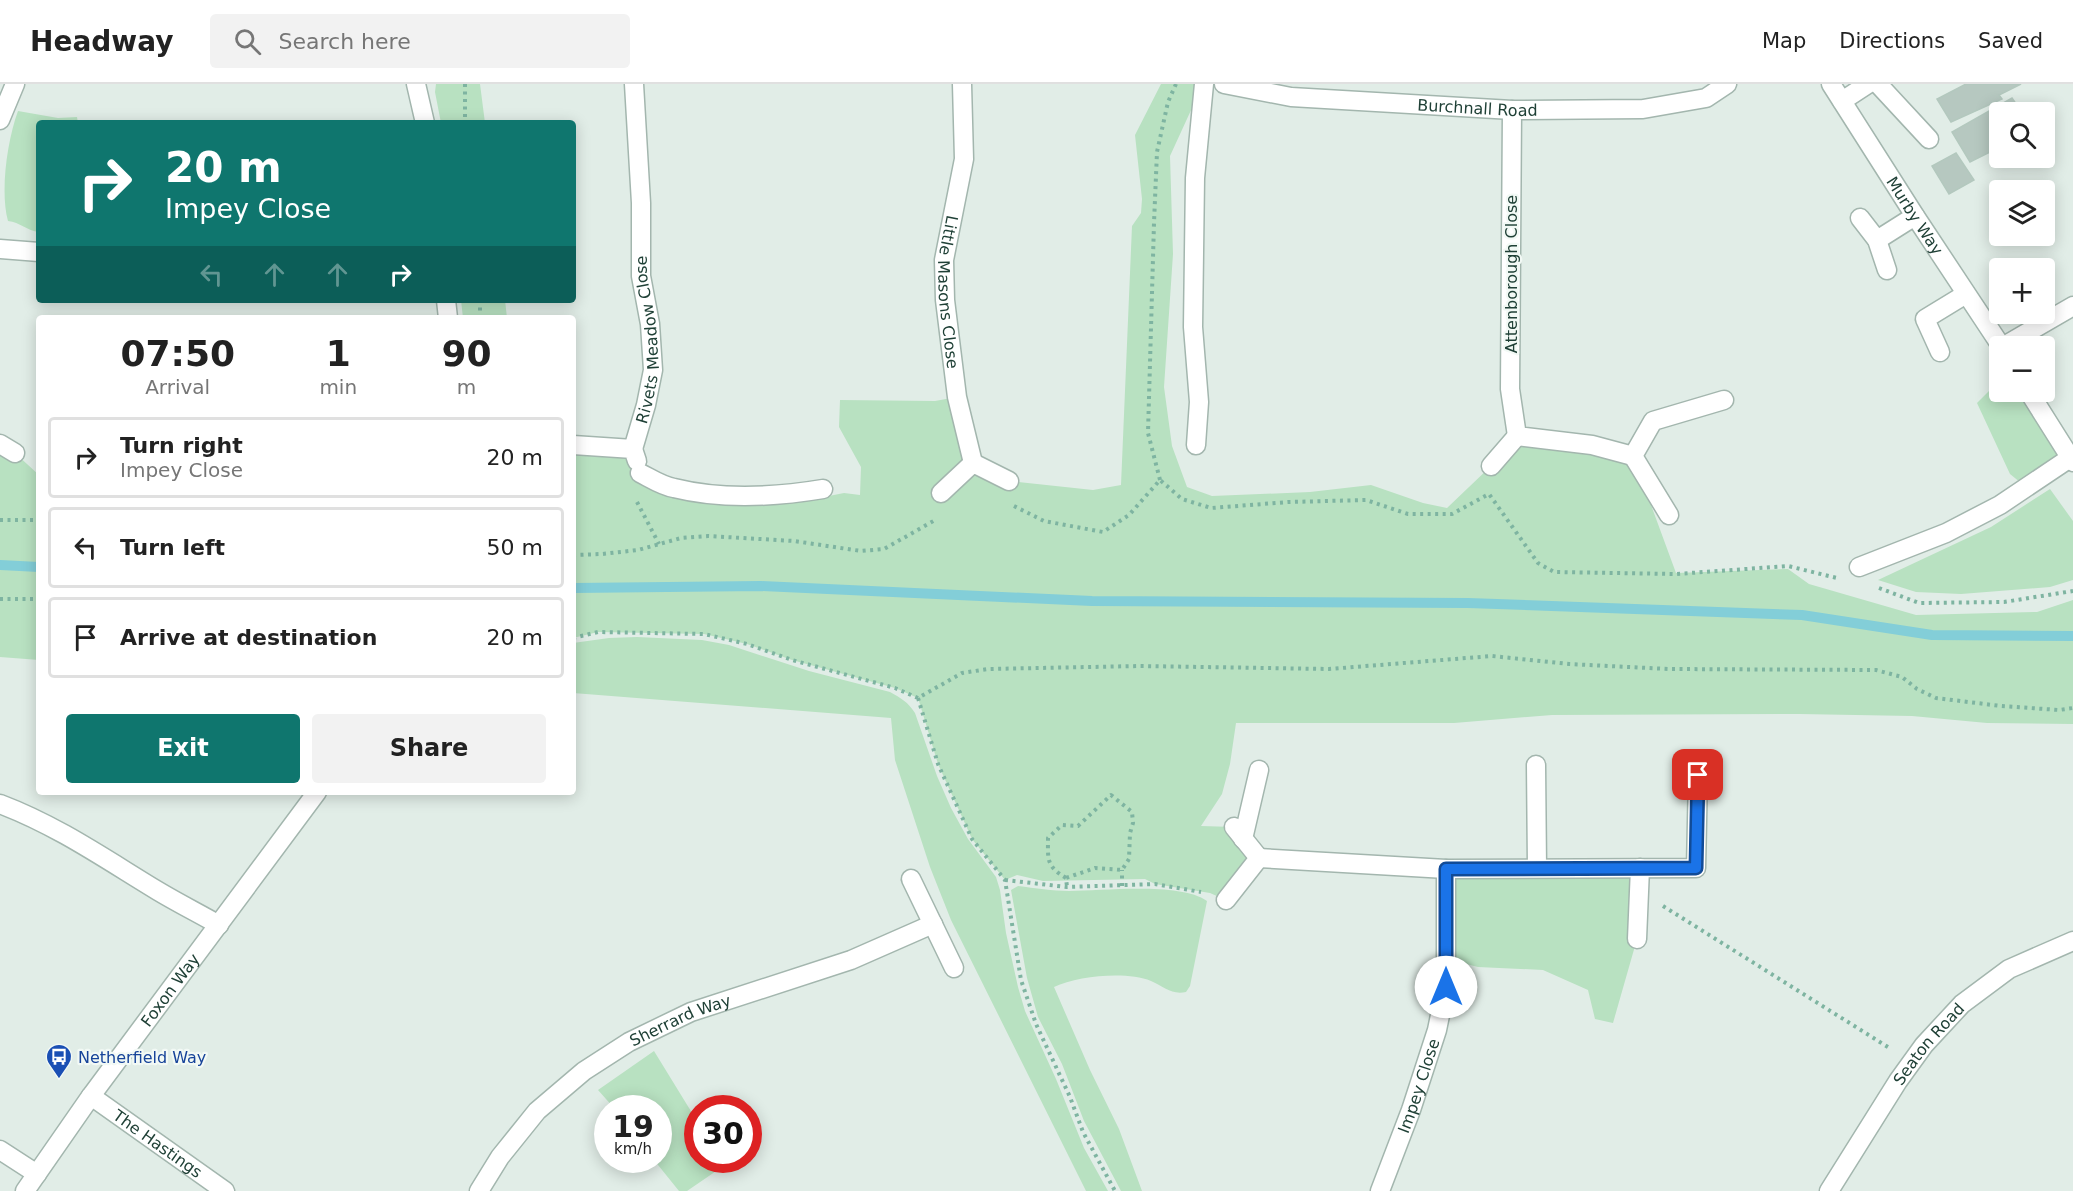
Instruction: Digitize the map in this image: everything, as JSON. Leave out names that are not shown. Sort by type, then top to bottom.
[{"type":"street","points":[[0,120],[15,84]]},
{"type":"street","points":[[416,84],[423,120]]},
{"type":"street","name":"Rivets Meadow Close","points":[[633,449],[646,405],[653,370],[650,324],[641,276],[641,203],[634,84]]},
{"type":"street","name":"Little Masons Close","points":[[962,84],[964,159],[944,260],[945,300],[957,397],[973,463]]},
{"type":"street","points":[[1196,446],[1199,402],[1192,327],[1195,178],[1204,84]]},
{"type":"street","name":"Burchnall Road","points":[[1224,84],[1291,97],[1512,110],[1643,109],[1706,98],[1727,84]]},
{"type":"street","name":"Murby Way","points":[[1831,84],[1995,336]]},
{"type":"street","points":[[1842,100],[1868,84]]},
{"type":"street","points":[[1878,84],[1929,139]]},
{"type":"street","name":"Attenborough Close","points":[[1512,110],[1510,389],[1517,436]]},
{"type":"street","points":[[1877,240],[1915,216]]},
{"type":"street","points":[[1860,218],[1877,240],[1887,270]]},
{"type":"street","points":[[0,249],[36,252]]},
{"type":"street","points":[[1940,352],[1925,319],[1966,294]]},
{"type":"street","points":[[2020,336],[2073,306]]},
{"type":"street","points":[[1633,456],[1653,421],[1724,400]]},
{"type":"street","points":[[1859,567],[1946,533],[2000,505],[2072,460],[2035,402]]},
{"type":"street","points":[[1491,466],[1517,436],[1592,445],[1633,456],[1669,515]]},
{"type":"street","points":[[580,446],[633,449],[643,479],[671,488],[736,495],[789,495],[823,489]]},
{"type":"street","points":[[940,494],[973,463],[1009,481]]},
{"type":"street","points":[[1536,765],[1537,868]]},
{"type":"street","points":[[1259,770],[1239,833],[1259,858],[1446,869],[1696,868],[1698,775]]},
{"type":"street","name":"Foxon Way","points":[[26,1191],[91,1096],[315,795]]},
{"type":"street","points":[[0,804],[70,835],[159,891],[219,925]]},
{"type":"street","points":[[1226,900],[1259,858]]},
{"type":"street","points":[[1637,939],[1640,868]]},
{"type":"street","name":"Impey Close","points":[[1380,1191],[1411,1110],[1437,1030],[1446,987],[1446,869]]},
{"type":"street","points":[[911,879],[954,968]]},
{"type":"street","name":"Sherrard Way","points":[[478,1191],[500,1157],[537,1111],[584,1071],[629,1042],[691,1012],[850,960],[933,924]]},
{"type":"street","name":"Seaton Road","points":[[1829,1191],[1924,1045],[1962,1004],[2009,969],[2073,941]]},
{"type":"street","name":"The Hastings","points":[[91,1096],[225,1191]]},
{"type":"street","points":[[0,1150],[37,1174]]},
{"type":"path","points":[[465,84],[465,120]]},
{"type":"path","points":[[1176,84],[1168,102],[1157,152],[1148,433],[1160,480],[1182,499],[1211,508],[1289,502],[1366,500],[1408,514],[1452,514],[1489,494],[1538,562],[1554,572],[1676,573],[1788,566],[1845,580]]},
{"type":"path","points":[[643,479],[635,499],[659,544]]},
{"type":"path","points":[[1009,481],[1011,505],[1044,521],[1103,532],[1129,516],[1160,480]]},
{"type":"path","points":[[576,555],[638,550],[681,538],[708,536],[794,541],[861,551],[884,549],[943,515]]},
{"type":"path","points":[[0,520],[36,520]]},
{"type":"path","points":[[1879,588],[1919,603],[2004,602],[2073,591]]},
{"type":"path","points":[[0,598],[36,599]]},
{"type":"path","points":[[576,637],[598,632],[704,634],[747,644],[792,660],[895,688],[918,698],[938,764],[972,839],[1005,880],[1021,980],[1036,1024],[1070,1097],[1083,1132],[1115,1191]]},
{"type":"path","points":[[918,698],[962,674],[988,669],[1140,666],[1329,669],[1492,656],[1569,664],[1669,669],[1876,670],[1902,677],[1917,689],[1936,698],[2001,706],[2059,710],[2073,708]]},
{"type":"path","points":[[1122,870],[1095,868],[1066,878],[1048,863],[1048,838],[1062,825],[1078,826],[1111,795],[1132,812],[1129,859],[1122,870],[1122,886]]},
{"type":"path","points":[[1066,878],[1067,886]]},
{"type":"path","points":[[1005,880],[1067,886],[1155,884],[1210,893],[1226,900]]},
{"type":"path","points":[[1639,891],[1912,1062]]},
{"type":"green space","points":[[436,84],[480,84],[485,120],[440,120],[435,92]]},
{"type":"green space","points":[[1161,84],[1203,84],[1170,156],[1173,254],[1164,387],[1172,446],[1187,487],[1212,496],[1310,492],[1371,485],[1423,503],[1447,508],[1491,466],[1517,436],[1633,456],[1676,573],[1788,569],[1809,584],[1916,615],[2037,612],[2073,600],[2073,724],[1987,723],[1912,716],[1799,714],[1552,715],[1454,723],[1236,723],[1230,764],[1222,794],[1201,826],[1234,827],[1259,858],[1226,900],[1210,893],[1155,884],[1145,879],[1043,881],[1017,875],[1005,880],[972,839],[938,764],[918,698],[895,688],[792,660],[747,644],[704,634],[598,632],[576,637],[576,448],[633,449],[646,485],[662,494],[719,502],[804,501],[844,493],[860,495],[861,467],[839,427],[840,400],[935,401],[957,397],[973,463],[1009,481],[1093,490],[1121,485],[1132,226],[1141,213],[1142,199],[1135,135]]},
{"type":"green space","points":[[18,111],[58,118],[77,117],[78,120],[36,120],[36,231],[8,221],[5,181],[11,137]]},
{"type":"green space","points":[[461,303],[505,303],[507,315],[463,315]]},
{"type":"green space","points":[[1989,391],[1989,402],[2035,402],[2070,458],[2026,487],[2010,474],[1977,403]]},
{"type":"green space","points":[[0,444],[15,453],[36,472],[36,660],[0,657]]},
{"type":"green space","points":[[2050,489],[2073,521],[2073,580],[2050,587],[1961,594],[1916,592],[1878,580],[1991,527]]},
{"type":"green space","points":[[609,638],[702,640],[729,645],[809,671],[890,692],[910,706],[915,713],[951,808],[968,839],[996,877],[1006,933],[1025,1011],[1084,1148],[1108,1191],[1086,1191],[951,920],[930,867],[895,760],[891,718],[576,693],[576,643]]},
{"type":"green space","points":[[1640,868],[1637,939],[1613,1023],[1595,1019],[1588,990],[1543,970],[1478,967],[1446,959],[1446,869]]},
{"type":"green space","points":[[1018,886],[1063,891],[1161,889],[1195,895],[1207,901],[1190,986],[1186,992],[1172,991],[1151,981],[1129,976],[1102,976],[1076,980],[1054,987],[1090,1070],[1119,1129],[1142,1191],[1121,1191],[1084,1121],[1062,1064],[1038,1017],[1027,978],[1011,890]]},
{"type":"green space","points":[[654,1051],[684,1100],[684,1173],[713,1173],[687,1191],[679,1191],[664,1173],[672,1173],[672,1095],[602,1095],[598,1090]]},
{"type":"building","points":[[1966,84],[2021,84],[1999,95],[2002,99],[1989,102],[1989,105],[1951,122],[1937,99]]},
{"type":"building","points":[[1989,111],[1989,152],[1970,162],[1952,132]]},
{"type":"building","points":[[1956,153],[1974,180],[1949,194],[1932,166]]},
{"type":"waterway","points":[[0,565],[36,567]]},
{"type":"waterway","points":[[576,588],[761,586],[1092,601],[1468,603],[1802,615],[1932,635],[2073,636]]},
{"type":"place","name":"Netherfield Way","points":[[59,1080]]},
{"type":"route","points":[[1446,987],[1446,869],[1696,868],[1698,775]]}]
